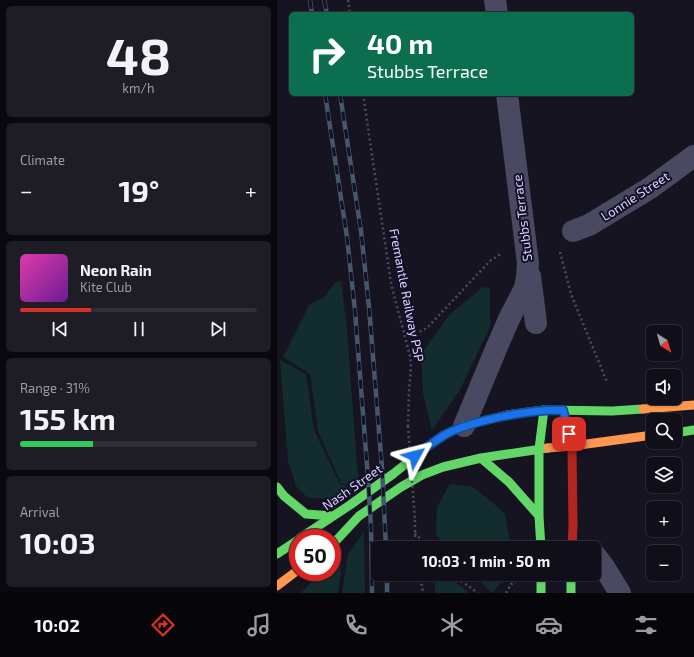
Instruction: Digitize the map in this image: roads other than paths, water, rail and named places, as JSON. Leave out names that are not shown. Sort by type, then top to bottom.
[{"type":"main road","name":"Nash Street","points":[[314,529],[393,474],[438,439],[464,426],[507,415],[544,410],[612,412],[694,405]]},
{"type":"main road","points":[[541,541],[539,449],[544,410]]},
{"type":"main road","points":[[563,410],[571,446],[572,541]]},
{"type":"main road","points":[[682,432],[694,430]]},
{"type":"main road","points":[[341,535],[359,516],[401,487],[422,475],[443,467],[481,458],[539,449],[646,436]]},
{"type":"main road","points":[[481,458],[509,482],[539,516]]},
{"type":"main road","points":[[277,487],[284,496],[306,514],[332,516]]},
{"type":"main road","points":[[277,554],[289,546]]},
{"type":"main road","points":[[277,586],[289,577]]},
{"type":"main road","points":[[541,581],[541,593]]},
{"type":"main road","points":[[571,581],[571,593]]},
{"type":"street","points":[[495,0],[497,12]]},
{"type":"street","name":"Stubbs Terrace","points":[[464,426],[496,349],[525,288],[527,277],[528,263],[507,96]]},
{"type":"street","name":"Lonnie Street","points":[[573,231],[589,225],[650,188],[694,156]]},
{"type":"street","points":[[528,263],[536,322]]},
{"type":"street","points":[[573,526],[585,541]]},
{"type":"street","points":[[601,563],[620,593]]},
{"type":"railway","points":[[310,0],[312,12]]},
{"type":"railway","points":[[324,0],[327,12]]},
{"type":"railway","points":[[325,96],[347,237],[355,311],[371,527],[372,593]]},
{"type":"railway","points":[[340,96],[361,231],[369,307],[382,468],[386,541]]},
{"type":"railway","points":[[387,581],[387,593]]}]
